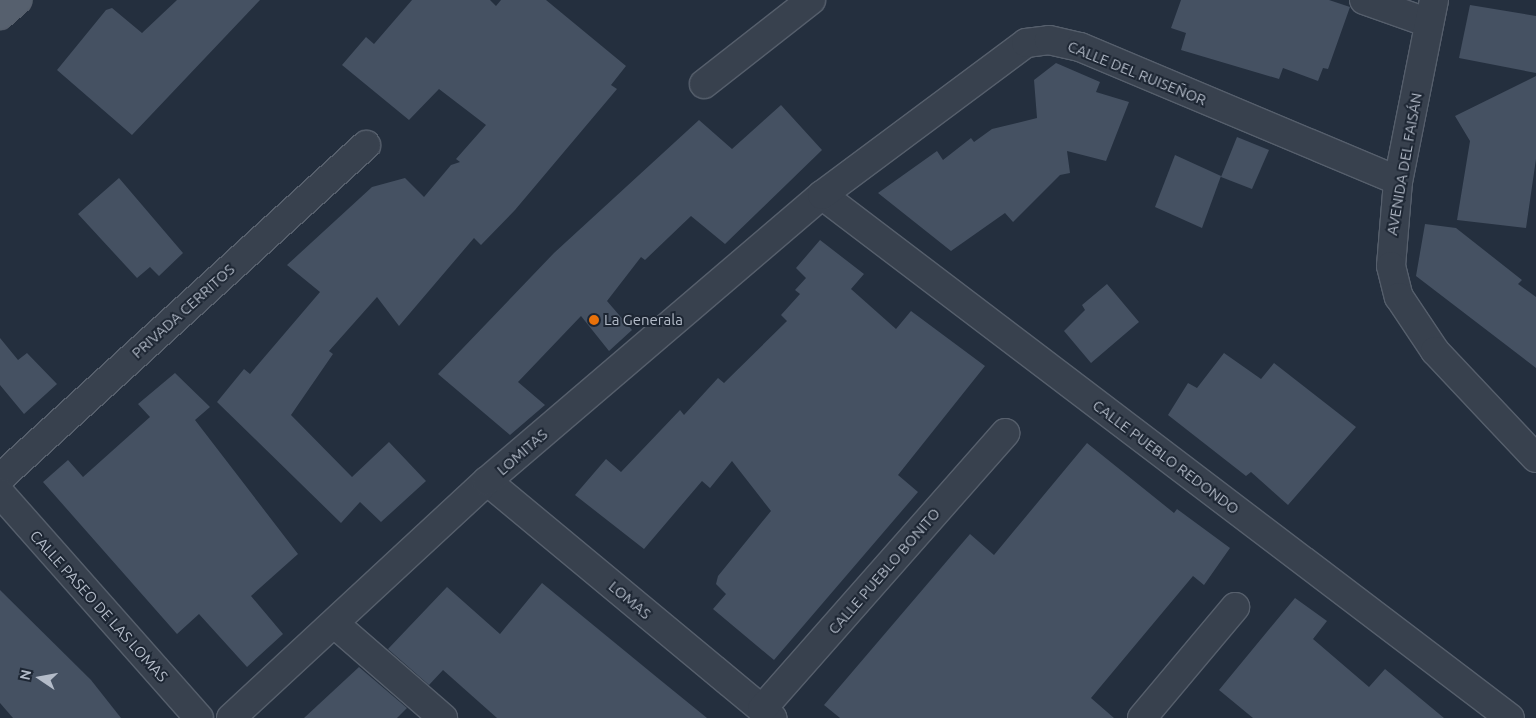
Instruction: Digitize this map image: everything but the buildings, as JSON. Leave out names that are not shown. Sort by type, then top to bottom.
[{"type":"main road","points":[[0,15],[17,0]]},
{"type":"street","points":[[704,84],[811,0]]},
{"type":"street","points":[[1364,0],[1431,12]]},
{"type":"street","name":"AVENIDA DEL FAISÁN","points":[[1431,12],[1398,181],[1390,237],[1399,297],[1435,351],[1536,458]]},
{"type":"street","name":"CALLE DEL RUISEÑOR","points":[[822,195],[1026,43],[1049,40],[1080,47],[1398,181]]},
{"type":"street","name":"PRIVADA CERRITOS","points":[[0,478],[366,145]]},
{"type":"street","name":"LOMITAS","points":[[231,718],[336,625],[487,481],[822,195]]},
{"type":"street","name":"CALLE PUEBLO REDONDO","points":[[822,195],[1510,718]]},
{"type":"street","name":"CALLE PUEBLO BONITO","points":[[767,713],[1005,433]]},
{"type":"street","name":"LOMAS","points":[[487,481],[767,713]]},
{"type":"street","name":"CALLE PASEO DE LAS LOMAS","points":[[0,493],[199,718]]},
{"type":"street","points":[[1142,718],[1235,607]]},
{"type":"street","points":[[336,625],[443,718]]},
{"type":"place","name":"La Generala","points":[[594,320]]}]
